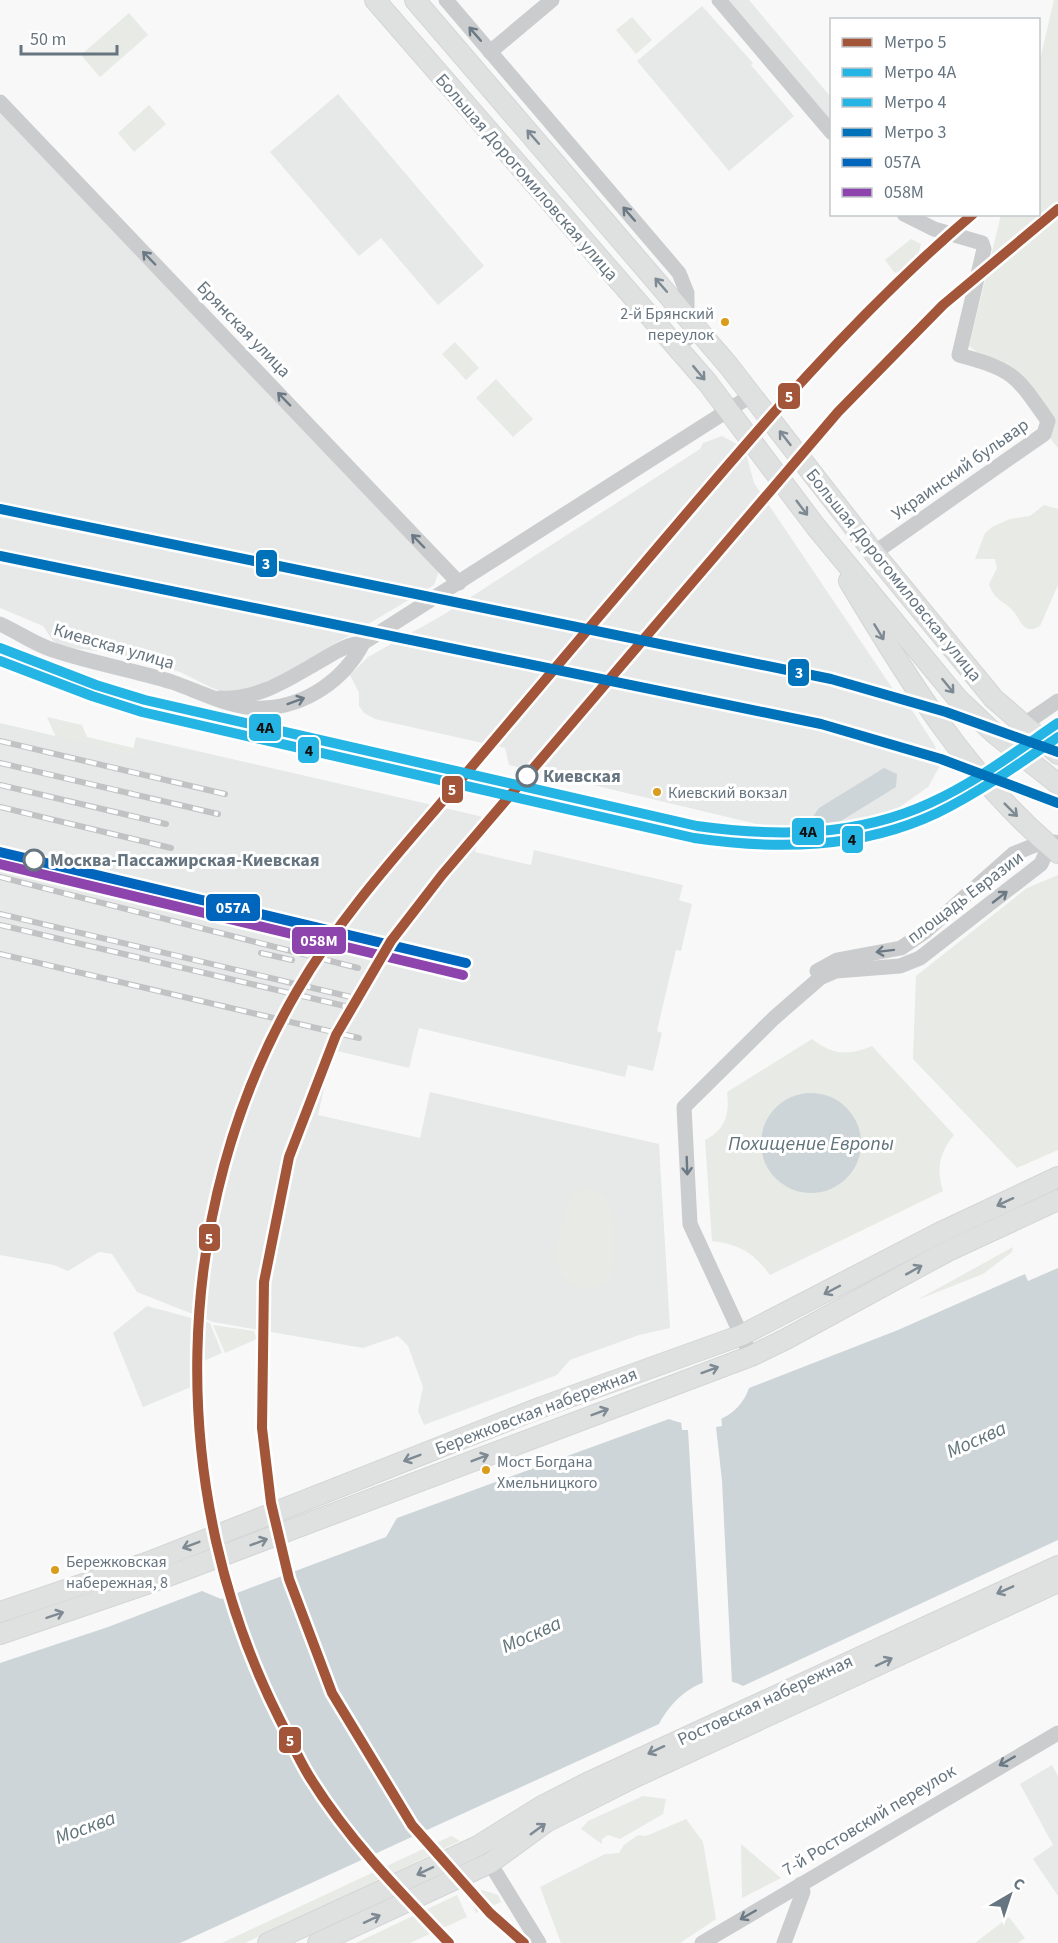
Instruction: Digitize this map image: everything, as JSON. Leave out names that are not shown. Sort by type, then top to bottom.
[{"type":"main road","name":"Большая Дорогомиловская улица","points":[[375,0],[729,410],[816,527],[958,699],[995,734],[1058,784]]},
{"type":"main road","name":"Большая Дорогомиловская улица","points":[[415,0],[690,319],[752,395],[874,554],[994,699],[1058,754]]},
{"type":"main road","points":[[816,527],[887,645],[946,734],[1000,799],[1056,846]]},
{"type":"main road","name":"Бережковская набережная","points":[[0,1612],[149,1562],[542,1407],[742,1335],[939,1233],[1058,1177]]},
{"type":"main road","name":"Бережковская набережная","points":[[0,1634],[155,1581],[669,1385],[751,1356],[807,1329],[948,1251],[1058,1200]]},
{"type":"main road","name":"Ростовская набережная","points":[[267,1943],[478,1846],[542,1806],[587,1783],[1058,1566]]},
{"type":"main road","name":"Ростовская набережная","points":[[318,1943],[490,1863],[546,1822],[616,1786],[1058,1582]]},
{"type":"street","points":[[446,0],[679,273],[687,293],[691,334],[683,341],[673,340],[667,336]]},
{"type":"street","points":[[490,52],[552,0]]},
{"type":"street","points":[[719,0],[830,132]]},
{"type":"street","name":"Брянская улица","points":[[0,102],[459,583]]},
{"type":"street","name":"Украинский бульвар","points":[[874,554],[1047,430],[1048,421],[1012,374],[998,366],[959,355],[984,249],[982,243],[934,229],[908,216]]},
{"type":"street","points":[[219,699],[239,699],[258,695],[345,646],[363,643],[752,395]]},
{"type":"street","name":"Киевская улица","points":[[0,624],[51,650],[126,669],[219,699]]},
{"type":"street","points":[[219,699],[245,707],[262,708],[290,703],[326,687],[344,672],[363,643]]},
{"type":"street","points":[[317,662],[310,672],[311,678],[314,683],[326,687]]},
{"type":"street","points":[[1023,725],[1058,701]]},
{"type":"street","points":[[774,1018],[779,1009],[800,987],[826,964],[901,948],[943,916],[1013,854],[1035,845],[1056,846]]},
{"type":"street","name":"площадь Евразии","points":[[742,1335],[690,1224],[684,1107],[774,1018],[826,974],[900,966],[930,951],[1041,864],[1056,846]]},
{"type":"street","points":[[742,1335],[751,1356]]},
{"type":"street","points":[[660,1364],[669,1364],[675,1370],[675,1379],[669,1385]]},
{"type":"street","name":"7-й Ростовский переулок","points":[[702,1943],[879,1836],[1058,1733]]},
{"type":"street","points":[[478,1846],[539,1943]]},
{"type":"street","points":[[784,1943],[803,1892],[797,1886]]},
{"type":"shaded area","points":[[729,0],[749,0],[830,96],[830,121]]},
{"type":"shaded area","points":[[1054,0],[1058,0],[1058,448],[1050,438],[1054,420],[1021,375],[1008,364],[969,346],[1001,216],[1040,216],[1040,60]]},
{"type":"shaded area","points":[[702,6],[753,63],[751,65],[794,116],[729,171],[637,61]]},
{"type":"shaded area","points":[[129,13],[148,35],[100,77],[81,55]]},
{"type":"shaded area","points":[[632,17],[652,40],[636,54],[616,30]]},
{"type":"shaded area","points":[[338,94],[484,266],[438,305],[381,238],[359,256],[270,152]]},
{"type":"shaded area","points":[[149,105],[166,124],[134,152],[118,133]]},
{"type":"shaded area","points":[[0,108],[439,571],[434,585],[255,691],[234,695],[212,688],[180,672],[114,653],[63,647],[53,641],[43,626],[0,608]]},
{"type":"shaded area","points":[[911,239],[921,244],[913,277],[894,272],[885,260]]},
{"type":"shaded area","points":[[455,342],[479,368],[466,380],[442,354]]},
{"type":"shaded area","points":[[496,379],[533,419],[513,437],[476,398]]},
{"type":"shaded area","points":[[722,436],[739,445],[747,457],[754,483],[901,701],[906,701],[934,744],[940,759],[940,766],[928,787],[853,840],[832,842],[509,765],[505,748],[375,719],[364,713],[359,706],[359,693],[350,675],[368,657],[443,615],[700,449],[703,443]]},
{"type":"shaded area","points":[[1044,505],[1058,509],[1058,585],[1040,626],[1030,629],[1024,627],[1014,612],[991,590],[989,584],[997,568],[995,559],[975,559],[985,533],[992,527],[1010,519],[1030,516]]},
{"type":"shaded area","points":[[47,717],[82,725],[87,737],[134,748],[132,754],[56,737]]},
{"type":"shaded area","points":[[0,723],[132,754],[136,737],[483,817],[475,852],[531,865],[534,850],[683,885],[679,900],[692,904],[681,951],[676,950],[657,1031],[662,1033],[653,1071],[628,1065],[625,1077],[419,1028],[409,1068],[333,1050],[318,1115],[420,1138],[430,1092],[659,1144],[670,1328],[639,1335],[570,1360],[557,1375],[424,1425],[418,1411],[423,1387],[408,1346],[398,1336],[363,1348],[213,1322],[137,1292],[112,1254],[99,1252],[68,1271],[54,1265],[0,1255]]},
{"type":"shaded area","points":[[1058,875],[1058,1150],[1017,1168],[913,1059],[916,976],[1027,888]]},
{"type":"shaded area","points":[[812,1039],[827,1048],[841,1052],[856,1051],[872,1046],[954,1135],[940,1162],[943,1191],[770,1275],[752,1255],[730,1244],[712,1241],[705,1140],[722,1126],[725,1120],[728,1107],[727,1092]]},
{"type":"shaded area","points":[[587,1188],[600,1192],[609,1204],[614,1251],[612,1273],[609,1279],[601,1286],[584,1289],[570,1284],[562,1276],[557,1253],[558,1239],[568,1202],[573,1194]]},
{"type":"shaded area","points":[[1013,1247],[1012,1252],[983,1274],[917,1300]]},
{"type":"shaded area","points":[[147,1306],[210,1323],[222,1353],[190,1367],[196,1385],[143,1407],[113,1333]]},
{"type":"shaded area","points":[[213,1325],[254,1331],[257,1339],[225,1353]]},
{"type":"shaded area","points":[[1052,1765],[1058,1776],[1058,1896],[1033,1859],[1053,1845],[1020,1784]]},
{"type":"shaded area","points":[[643,1796],[666,1799],[663,1814],[620,1839],[608,1835],[602,1839],[602,1844],[581,1829],[588,1821]]},
{"type":"shaded area","points":[[686,1819],[703,1842],[716,1919],[680,1943],[561,1943],[540,1887],[605,1854],[619,1853],[624,1845],[638,1835],[646,1836]]},
{"type":"shaded area","points":[[451,1836],[460,1841],[245,1943],[222,1943]]},
{"type":"shaded area","points":[[741,1844],[781,1878],[742,1898]]},
{"type":"shaded area","points":[[482,1890],[498,1895],[501,1902],[476,1913],[469,1896]]},
{"type":"shaded area","points":[[457,1895],[467,1917],[410,1943],[356,1943]]},
{"type":"shaded area","points":[[1009,1917],[1025,1938],[1018,1943],[975,1943]]},
{"type":"water","points":[[884,768],[897,774],[896,787],[831,827],[822,827],[818,824],[814,815],[819,808]]},
{"type":"water","name":"Похищение Европы","points":[[811,1093],[839,1101],[853,1115],[861,1143],[853,1171],[839,1185],[811,1193],[783,1185],[769,1171],[761,1143],[769,1115],[783,1101]]},
{"type":"water","name":"Москва","points":[[1058,1268],[1058,1540],[743,1686],[730,1681],[717,1680],[694,1687],[674,1703],[659,1724],[180,1943],[0,1943],[0,1663],[108,1627],[202,1591],[221,1599],[386,1537],[397,1518],[669,1419],[693,1424],[716,1421],[736,1409],[749,1388],[898,1330],[1025,1274],[1028,1281]]},
{"type":"pier","points":[[721,1416],[722,1426],[716,1427],[722,1481],[732,1683],[737,1686],[718,1683],[698,1688],[703,1685],[688,1430],[682,1430],[681,1420],[691,1423]]},
{"type":"railway","points":[[0,741],[225,794]]},
{"type":"railway","points":[[0,763],[218,814]]},
{"type":"railway","points":[[0,785],[166,824]]},
{"type":"railway","points":[[0,807],[171,848]]},
{"type":"railway","points":[[0,877],[358,968]]},
{"type":"railway","points":[[0,914],[351,997]]},
{"type":"railway","points":[[0,925],[349,1007]]},
{"type":"railway","points":[[261,953],[292,960]]},
{"type":"railway","points":[[0,954],[359,1038]]},
{"type":"metro line","name":"5","points":[[524,1943],[490,1913],[412,1825],[332,1693],[289,1579],[271,1503],[262,1428],[264,1282],[289,1157],[336,1035],[391,941],[442,875],[838,412],[943,305],[1058,209]]},
{"type":"metro line","name":"5","points":[[449,1943],[374,1863],[324,1799],[305,1769],[280,1720],[242,1633],[216,1542],[201,1448],[197,1353],[205,1258],[224,1166],[255,1076],[297,991],[328,942],[362,897],[771,416],[868,312],[971,216]]},
{"type":"metro line","name":"3","points":[[0,509],[831,679],[946,712],[1058,752]]},
{"type":"metro line","name":"3","points":[[0,556],[821,724],[941,759],[1058,803]]},
{"type":"metro line","name":"4А","points":[[0,648],[96,685],[145,700],[697,826],[727,830],[786,833],[816,831],[845,828],[902,814],[964,786],[1058,723]]},
{"type":"metro line","name":"4","points":[[0,661],[92,696],[142,712],[694,838],[725,842],[787,845],[818,843],[849,840],[908,825],[969,796],[1058,737]]},
{"type":"transit line","name":"057А","points":[[0,852],[466,963]]},
{"type":"transit line","name":"058М","points":[[0,864],[463,975]]},
{"type":"place","name":"2-й Брянский переулок","points":[[725,322]]},
{"type":"place","name":"Киевская","points":[[527,776]]},
{"type":"place","name":"Киевский вокзал","points":[[657,792]]},
{"type":"place","name":"Москва-Пассажирская-Киевская","points":[[34,860]]},
{"type":"place","name":"Мост Богдана Хмельницкого","points":[[486,1470]]},
{"type":"place","name":"Бережковская набережная, 8","points":[[55,1570]]}]
